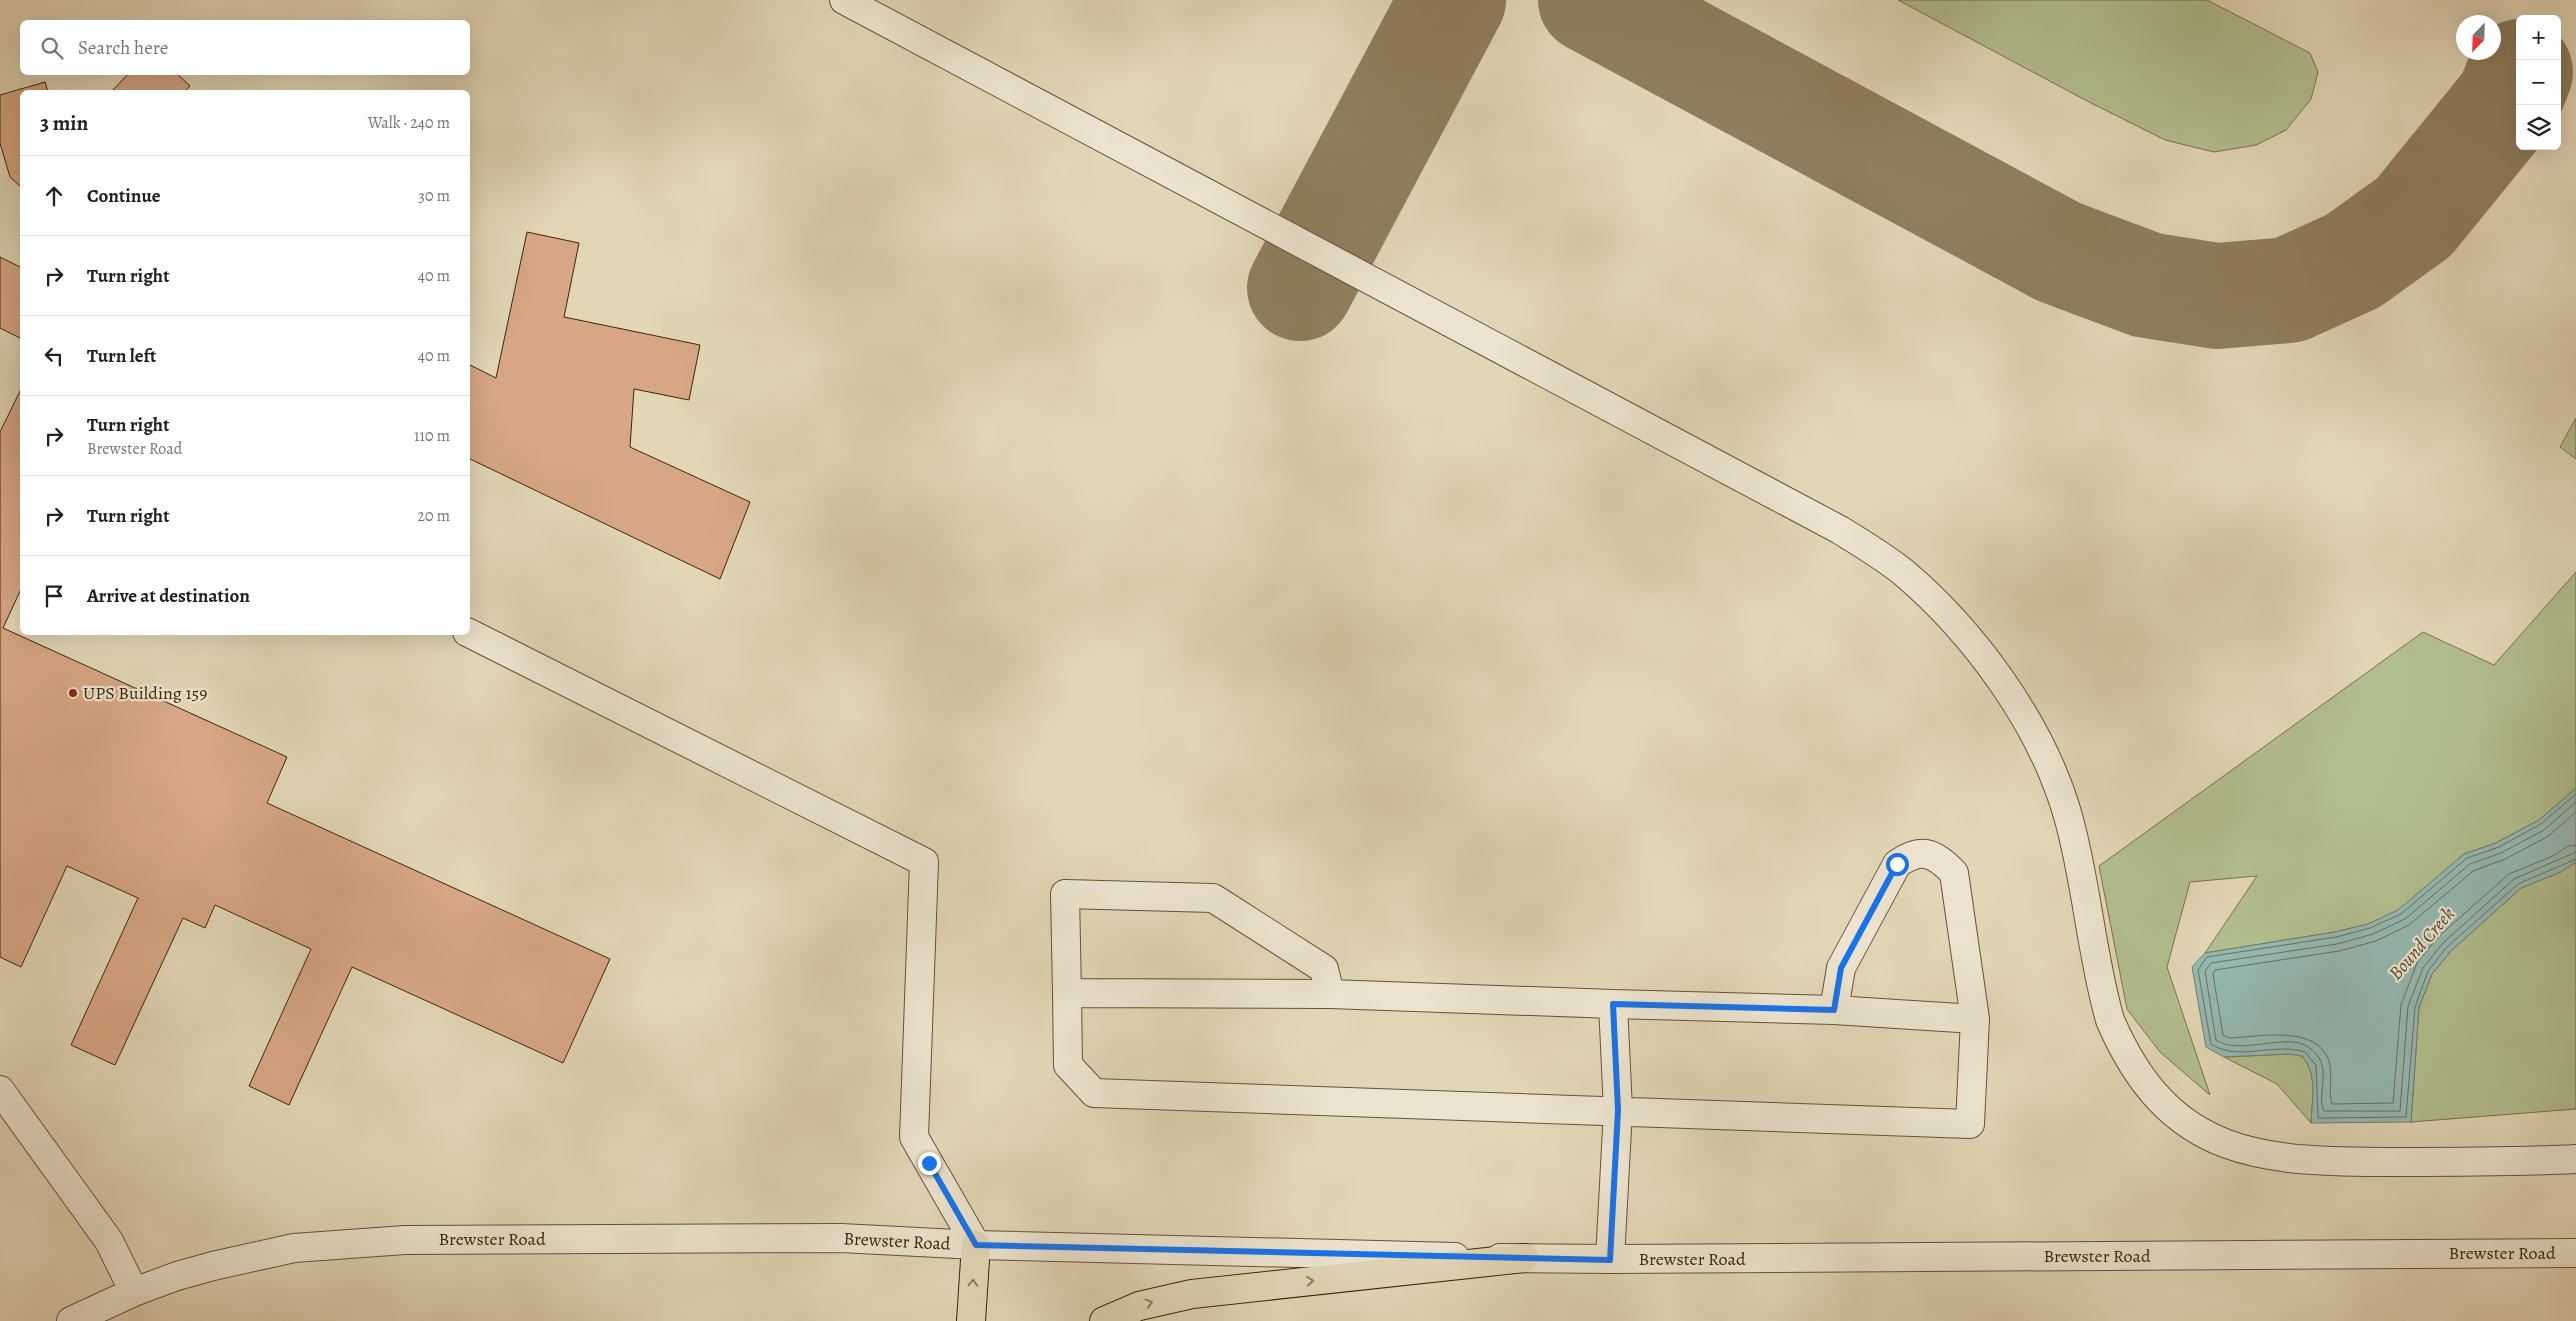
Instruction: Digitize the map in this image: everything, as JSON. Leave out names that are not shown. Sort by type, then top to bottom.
[{"type":"highway","points":[[971,1321],[976,1245]]},
{"type":"highway","points":[[1104,1321],[1139,1306],[1192,1294],[1524,1258]]},
{"type":"street","points":[[844,0],[1832,525],[1902,572],[1930,597],[1961,631],[2018,704],[2037,736],[2057,782],[2069,818],[2110,1020],[2124,1052],[2141,1080],[2162,1104],[2186,1122],[2212,1137],[2237,1148],[2298,1160],[2441,1162],[2576,1159]]},
{"type":"street","points":[[470,633],[924,862],[914,1137],[976,1245]]},
{"type":"street","points":[[1330,994],[1324,969],[1213,898],[1065,894],[1068,1065],[1094,1093],[1618,1110],[1970,1124],[1975,1019],[1954,873],[1942,860],[1924,853],[1910,855],[1897,864],[1841,968],[1834,1010]]},
{"type":"street","points":[[1067,993],[1330,994],[1834,1010],[1975,1019]]},
{"type":"street","points":[[1610,1260],[1618,1110],[1613,1004]]},
{"type":"street","points":[[0,1090],[109,1241],[134,1292]]},
{"type":"street","name":"Brewster Road","points":[[71,1321],[134,1292],[177,1276],[294,1248],[404,1240],[841,1238],[976,1245],[1610,1260],[2576,1253]]},
{"type":"green space","points":[[1898,0],[2207,0],[2310,53],[2318,72],[2311,99],[2286,130],[2256,145],[2214,152],[2165,140],[2089,102]]},
{"type":"green space","points":[[2576,418],[2576,459],[2560,447]]},
{"type":"green space","points":[[2576,572],[2576,788],[2539,820],[2496,843],[2464,854],[2398,911],[2368,924],[2335,932],[2205,953],[2257,876],[2190,882],[2167,967],[2210,1095],[2160,1052],[2127,1009],[2099,866],[2423,632],[2494,665]]},
{"type":"green space","points":[[2576,862],[2576,1109],[2411,1122],[2419,1007],[2432,974],[2451,951],[2521,888],[2561,872]]},
{"type":"green space","points":[[2290,1054],[2302,1056],[2310,1071],[2313,1088],[2311,1123],[2277,1084],[2224,1057]]},
{"type":"water","name":"Bound Creek","points":[[2576,788],[2576,862],[2561,872],[2521,888],[2451,951],[2432,974],[2419,1007],[2411,1122],[2311,1123],[2312,1079],[2307,1063],[2302,1056],[2289,1054],[2224,1057],[2206,1047],[2192,967],[2205,953],[2335,932],[2368,924],[2398,910],[2464,854],[2496,843],[2539,820]]},
{"type":"building","points":[[127,75],[178,75],[190,86],[186,90],[113,90]]},
{"type":"building","points":[[45,82],[47,90],[20,90],[20,186],[10,177],[0,143],[0,95]]},
{"type":"building","points":[[527,232],[579,243],[564,317],[700,345],[689,400],[634,389],[630,447],[750,502],[720,579],[470,459],[470,365],[496,378]]},
{"type":"building","points":[[0,257],[20,267],[20,338],[0,328]]},
{"type":"building","name":"UPS Building 159","points":[[20,391],[20,591],[3,628],[287,757],[267,803],[610,959],[563,1063],[352,967],[289,1105],[249,1086],[311,949],[215,905],[205,928],[183,918],[115,1065],[71,1045],[138,898],[67,866],[21,967],[0,957],[0,432]]},
{"type":"taxiway","points":[[1300,288],[1453,0]]},
{"type":"taxiway","points":[[1591,0],[2059,252],[2147,285],[2217,296],[2289,290],[2353,261],[2414,217],[2509,100],[2516,82]]},
{"type":"place","name":"UPS Building 159","points":[[73,693]]},
{"type":"route","points":[[929,1163],[976,1245],[1610,1260],[1618,1110],[1613,1004],[1834,1010],[1841,968],[1897,864]]}]
